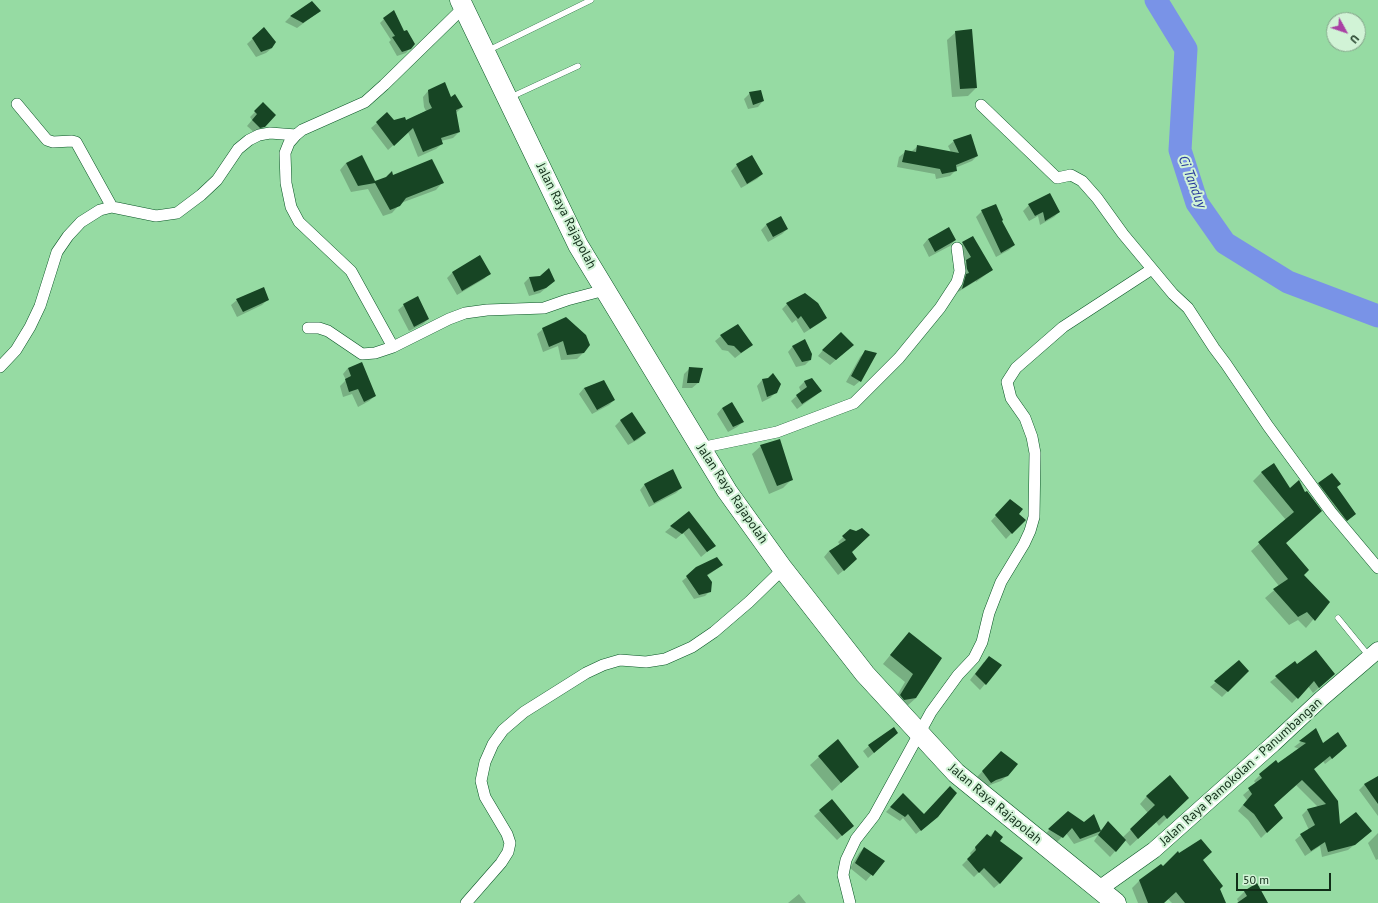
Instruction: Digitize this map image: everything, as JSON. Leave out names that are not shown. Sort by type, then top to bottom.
[{"type":"highway","name":"Jalan Raya Rajapolah","points":[[462,4],[578,245],[727,491],[783,569],[864,674],[956,773],[1116,903]]},
{"type":"main road","name":"Jalan Raya Pamokolan - Panumbangan","points":[[1099,889],[1154,850],[1321,699],[1374,654]]},
{"type":"street","points":[[393,347],[351,271],[299,222],[291,207],[286,183],[285,152],[289,143],[296,135],[312,125],[365,102],[384,85],[462,4]]},
{"type":"street","points":[[17,104],[47,140],[53,142],[76,142],[112,207]]},
{"type":"street","points":[[981,104],[1057,178],[1071,175],[1082,181],[1097,198],[1123,234],[1173,294],[1188,308],[1268,426],[1331,512],[1378,568]]},
{"type":"street","points":[[0,367],[16,350],[30,327],[40,306],[58,252],[68,236],[81,222],[100,210],[112,207],[156,216],[178,212],[201,195],[217,180],[238,149],[249,140],[259,135],[270,133],[296,135]]},
{"type":"street","points":[[700,448],[777,432],[854,403],[899,358],[940,308],[957,282],[960,271],[957,248]]},
{"type":"street","points":[[850,903],[843,874],[846,860],[856,839],[874,816],[918,733],[946,689],[974,658],[982,642],[989,613],[1001,582],[1024,544],[1030,531],[1034,517],[1035,453],[1032,438],[1025,418],[1011,398],[1007,382],[1016,368],[1063,327],[1152,269]]},
{"type":"street","points":[[308,328],[319,328],[328,331],[362,354],[376,353],[393,347],[449,319],[465,313],[487,310],[544,308],[605,290]]},
{"type":"street","points":[[466,903],[501,863],[508,852],[510,842],[507,834],[485,797],[481,781],[485,762],[503,730],[524,712],[586,673],[603,665],[620,660],[646,662],[665,659],[692,647],[720,627],[783,569]]},
{"type":"lane","points":[[486,52],[591,0]]},
{"type":"lane","points":[[508,99],[578,66]]},
{"type":"lane","points":[[1338,618],[1374,654]]},
{"type":"building","points":[[312,1],[321,11],[303,23],[290,16]]},
{"type":"building","points":[[394,10],[404,31],[407,30],[415,44],[411,49],[402,52],[392,37],[395,36],[383,18]]},
{"type":"building","points":[[264,27],[276,42],[272,48],[261,52],[252,38]]},
{"type":"building","points":[[972,29],[977,88],[960,89],[955,31]]},
{"type":"building","points":[[445,82],[451,97],[455,94],[463,107],[456,110],[460,132],[441,138],[443,144],[423,152],[413,128],[394,146],[376,122],[387,112],[394,120],[405,117],[406,120],[432,108],[429,102],[428,90]]},
{"type":"building","points":[[761,90],[764,101],[753,105],[749,92]]},
{"type":"building","points":[[263,102],[276,115],[265,127],[260,128],[252,120],[257,114],[254,111]]},
{"type":"building","points":[[971,134],[978,156],[956,165],[957,171],[942,174],[940,169],[902,162],[905,150],[916,152],[917,145],[959,153],[953,140]]},
{"type":"building","points":[[362,155],[375,181],[386,177],[392,171],[393,175],[432,159],[444,183],[406,198],[400,206],[390,210],[375,183],[358,186],[346,163]]},
{"type":"building","points":[[752,155],[763,174],[747,184],[736,164]]},
{"type":"building","points":[[1050,193],[1060,212],[1045,221],[1043,212],[1035,216],[1028,204]]},
{"type":"building","points":[[996,204],[1003,220],[1002,221],[1015,245],[1001,253],[981,210]]},
{"type":"building","points":[[781,216],[788,229],[773,237],[766,224]]},
{"type":"building","points":[[949,227],[956,240],[935,252],[928,239]]},
{"type":"building","points":[[973,236],[993,270],[962,289],[966,274],[969,273],[966,260],[971,257],[962,242]]},
{"type":"building","points":[[480,255],[491,274],[462,291],[452,272]]},
{"type":"building","points":[[549,268],[555,281],[546,288],[534,292],[529,277],[540,276]]},
{"type":"building","points":[[264,287],[269,300],[243,312],[236,299]]},
{"type":"building","points":[[805,293],[818,303],[827,318],[810,329],[801,316],[798,319],[786,303]]},
{"type":"building","points":[[418,296],[429,319],[414,327],[403,304]]},
{"type":"building","points":[[566,317],[586,335],[590,345],[584,353],[567,355],[563,341],[549,347],[542,328]]},
{"type":"building","points":[[738,324],[753,345],[741,353],[734,346],[728,345],[720,335]]},
{"type":"building","points":[[841,332],[854,345],[836,360],[822,350]]},
{"type":"building","points":[[805,339],[812,354],[811,360],[802,362],[792,346]]},
{"type":"building","points":[[865,350],[877,353],[861,382],[851,376]]},
{"type":"building","points":[[362,362],[376,396],[364,402],[358,389],[349,392],[345,379],[351,376],[348,368]]},
{"type":"building","points":[[689,367],[703,368],[699,383],[687,383]]},
{"type":"building","points":[[773,373],[781,384],[777,393],[767,397],[762,379],[768,378]]},
{"type":"building","points":[[812,378],[822,391],[802,404],[796,395],[807,387],[804,381]]},
{"type":"building","points":[[604,380],[615,400],[597,410],[584,388]]},
{"type":"building","points":[[732,402],[744,422],[733,427],[722,408]]},
{"type":"building","points":[[632,412],[646,433],[634,441],[620,420]]},
{"type":"building","points":[[780,439],[793,480],[777,486],[760,445]]},
{"type":"building","points":[[1274,463],[1290,488],[1299,480],[1305,492],[1307,491],[1322,511],[1286,543],[1309,570],[1304,575],[1330,602],[1315,621],[1307,612],[1298,617],[1273,589],[1288,579],[1258,542],[1294,512],[1261,472]]},
{"type":"building","points":[[673,469],[682,488],[654,503],[644,484]]},
{"type":"building","points":[[1332,473],[1341,484],[1337,487],[1356,514],[1347,521],[1318,483]]},
{"type":"building","points":[[1010,499],[1023,509],[1019,514],[1026,520],[1012,534],[995,515]]},
{"type":"building","points":[[689,511],[716,546],[707,552],[689,528],[682,534],[670,526]]},
{"type":"building","points":[[862,528],[870,535],[852,552],[857,559],[844,571],[829,551],[846,540],[842,536],[850,529],[856,531]]},
{"type":"building","points":[[717,557],[723,565],[707,575],[712,582],[711,592],[699,595],[686,576],[696,567]]},
{"type":"building","points":[[909,632],[942,658],[916,698],[904,700],[900,695],[913,674],[890,655]]},
{"type":"building","points":[[1316,650],[1335,674],[1319,688],[1314,681],[1298,699],[1275,676],[1295,661],[1297,664]]},
{"type":"building","points":[[989,656],[1002,665],[986,685],[975,674]]},
{"type":"building","points":[[1239,660],[1249,671],[1228,692],[1214,681]]},
{"type":"building","points":[[894,727],[898,733],[874,753],[868,745]]},
{"type":"building","points":[[1316,728],[1323,743],[1338,732],[1347,746],[1332,759],[1330,756],[1314,769],[1338,801],[1340,824],[1356,812],[1372,831],[1355,845],[1328,852],[1325,842],[1311,851],[1300,834],[1315,825],[1307,809],[1326,804],[1302,780],[1274,805],[1283,818],[1267,833],[1254,814],[1243,805],[1252,794],[1248,788],[1262,778],[1259,774],[1276,760],[1278,763],[1306,743],[1299,741]]},
{"type":"building","points":[[838,739],[859,767],[841,783],[818,756]]},
{"type":"building","points":[[1001,751],[1018,764],[1008,776],[991,783],[982,771]]},
{"type":"building","points":[[1170,775],[1189,798],[1167,819],[1164,815],[1138,839],[1130,829],[1155,805],[1146,796]]},
{"type":"building","points":[[1378,776],[1378,804],[1364,784]]},
{"type":"building","points":[[950,786],[957,793],[938,817],[921,831],[908,814],[905,817],[890,807],[903,793],[924,814]]},
{"type":"building","points":[[832,799],[854,826],[842,836],[819,810]]},
{"type":"building","points":[[1068,811],[1084,822],[1094,814],[1101,831],[1080,839],[1072,828],[1063,838],[1048,829]]},
{"type":"building","points":[[1108,821],[1126,840],[1116,852],[1098,835]]},
{"type":"building","points":[[995,830],[1003,837],[1000,841],[1023,858],[1000,884],[984,868],[979,873],[967,859],[976,850],[975,847],[987,834],[991,837]]},
{"type":"building","points":[[1201,839],[1212,852],[1203,860],[1223,886],[1220,889],[1226,903],[1185,903],[1176,892],[1164,903],[1148,903],[1139,880],[1161,864],[1163,866],[1178,851],[1179,853]]},
{"type":"building","points":[[864,847],[885,861],[873,876],[855,863]]},
{"type":"building","points":[[1257,883],[1268,903],[1237,903],[1247,896],[1244,891]]},
{"type":"waterway","name":"Ci Tanduy","points":[[1156,0],[1186,49],[1180,150],[1197,203],[1225,243],[1288,282],[1378,316]]}]
